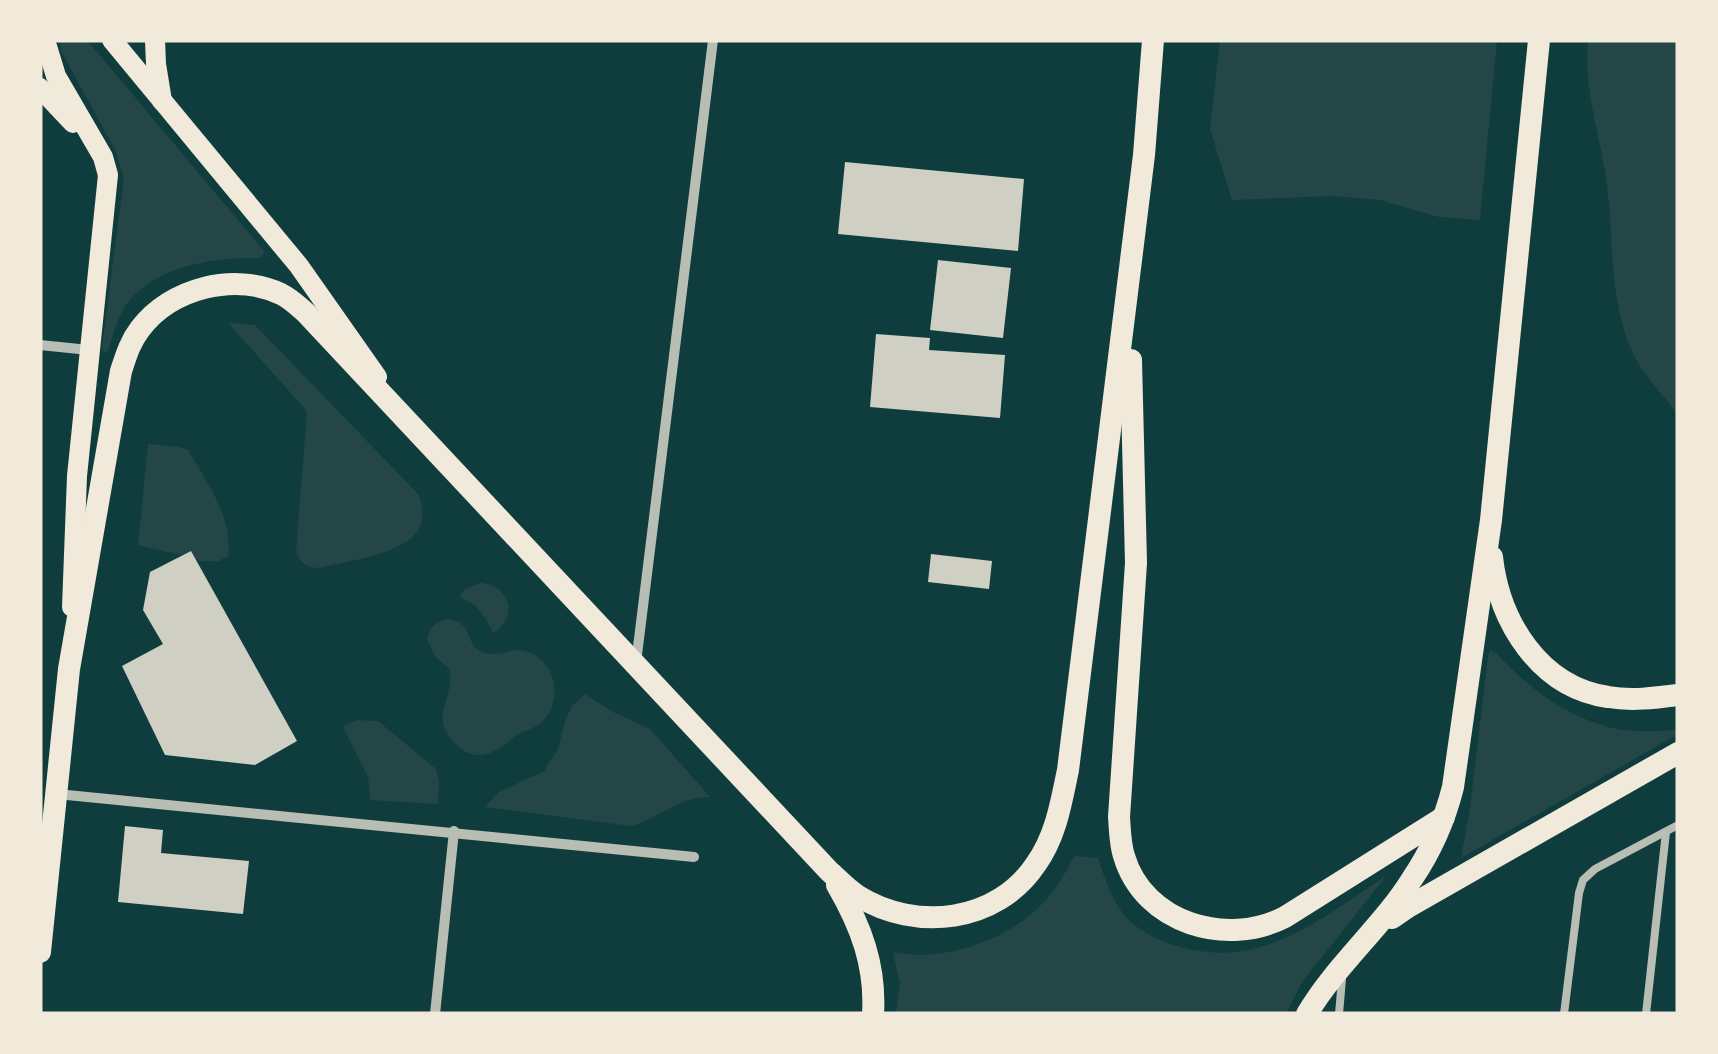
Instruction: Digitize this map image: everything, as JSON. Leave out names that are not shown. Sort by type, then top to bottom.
[{"type":"main road","points":[[45,40],[56,76],[107,168],[108,184],[77,476],[69,669]]},
{"type":"main road","points":[[112,40],[298,266],[404,416]]},
{"type":"main road","points":[[155,40],[163,103]]},
{"type":"main road","points":[[40,952],[48,793],[114,404],[129,347],[147,320],[168,303],[217,286],[270,290],[306,313],[829,871],[859,896],[882,908],[914,916],[947,918],[980,910],[1001,899],[1028,876],[1044,853],[1056,825],[1068,770],[1144,155],[1153,40]]},
{"type":"main road","points":[[1144,155],[1166,40]]},
{"type":"main road","points":[[1307,1014],[1412,880],[1444,817],[1456,769],[1491,520],[1539,40]]},
{"type":"main road","points":[[40,88],[98,150]]},
{"type":"main road","points":[[1128,286],[1136,563],[1119,817],[1124,857],[1130,871],[1152,901],[1182,921],[1232,932],[1257,929],[1284,917],[1444,817]]},
{"type":"main road","points":[[1491,520],[1493,564],[1502,604],[1520,638],[1541,663],[1568,683],[1599,696],[1635,699],[1678,695]]},
{"type":"main road","points":[[1358,946],[1408,906],[1678,753]]},
{"type":"main road","points":[[829,871],[866,948],[874,982],[873,1014]]},
{"type":"street","points":[[636,664],[713,40]]},
{"type":"street","points":[[40,344],[89,350]]},
{"type":"street","points":[[48,793],[694,857]]},
{"type":"street","points":[[435,1014],[454,832]]},
{"type":"lane","points":[[1564,1014],[1578,893],[1583,880],[1595,869],[1678,825]]},
{"type":"lane","points":[[1646,1014],[1666,832]]},
{"type":"lane","points":[[1338,1014],[1343,964]]},
{"type":"shaded area","points":[[59,40],[87,40],[264,251],[259,258],[206,262],[156,279],[125,306],[104,353],[124,178],[115,150],[61,51]]},
{"type":"shaded area","points":[[1220,40],[1497,40],[1480,220],[1439,217],[1380,200],[1332,196],[1232,200],[1210,129]]},
{"type":"shaded area","points":[[1588,40],[1678,40],[1678,415],[1640,366],[1622,323],[1607,185],[1588,77]]},
{"type":"shaded area","points":[[228,323],[255,325],[419,495],[422,519],[413,537],[359,559],[318,568],[301,562],[296,552],[307,411]]},
{"type":"shaded area","points":[[148,444],[188,450],[223,514],[228,556],[219,561],[197,561],[191,551],[181,555],[138,545]]},
{"type":"shaded area","points":[[480,583],[499,589],[508,603],[506,619],[493,633],[480,611],[459,597],[464,590]]},
{"type":"shaded area","points":[[446,619],[462,624],[482,652],[517,650],[532,654],[547,666],[554,682],[552,708],[542,722],[486,754],[463,750],[444,726],[450,670],[435,656],[427,639],[433,626]]},
{"type":"shaded area","points":[[1490,650],[1553,702],[1587,720],[1623,730],[1678,730],[1678,734],[1461,858],[1470,808]]},
{"type":"shaded area","points":[[585,694],[650,729],[710,797],[680,803],[631,826],[485,807],[499,792],[544,771],[558,749],[572,706]]},
{"type":"shaded area","points":[[357,720],[378,721],[436,769],[438,804],[370,800],[368,777],[343,727]]},
{"type":"shaded area","points":[[1074,856],[1098,858],[1121,911],[1140,929],[1168,943],[1200,951],[1258,948],[1285,938],[1387,875],[1302,982],[1286,1014],[896,1014],[900,984],[893,952],[912,955],[954,951],[1013,927],[1044,902]]},
{"type":"building","points":[[845,162],[1024,179],[1018,251],[838,234]]},
{"type":"building","points":[[938,260],[1011,268],[1003,338],[930,330]]},
{"type":"building","points":[[876,334],[930,338],[929,350],[1005,355],[1000,418],[870,407]]},
{"type":"building","points":[[191,551],[297,741],[255,765],[165,755],[122,666],[163,644],[143,610],[150,572]]},
{"type":"building","points":[[931,554],[992,561],[989,589],[928,582]]},
{"type":"building","points":[[125,826],[163,830],[161,853],[249,861],[243,914],[118,902]]}]
